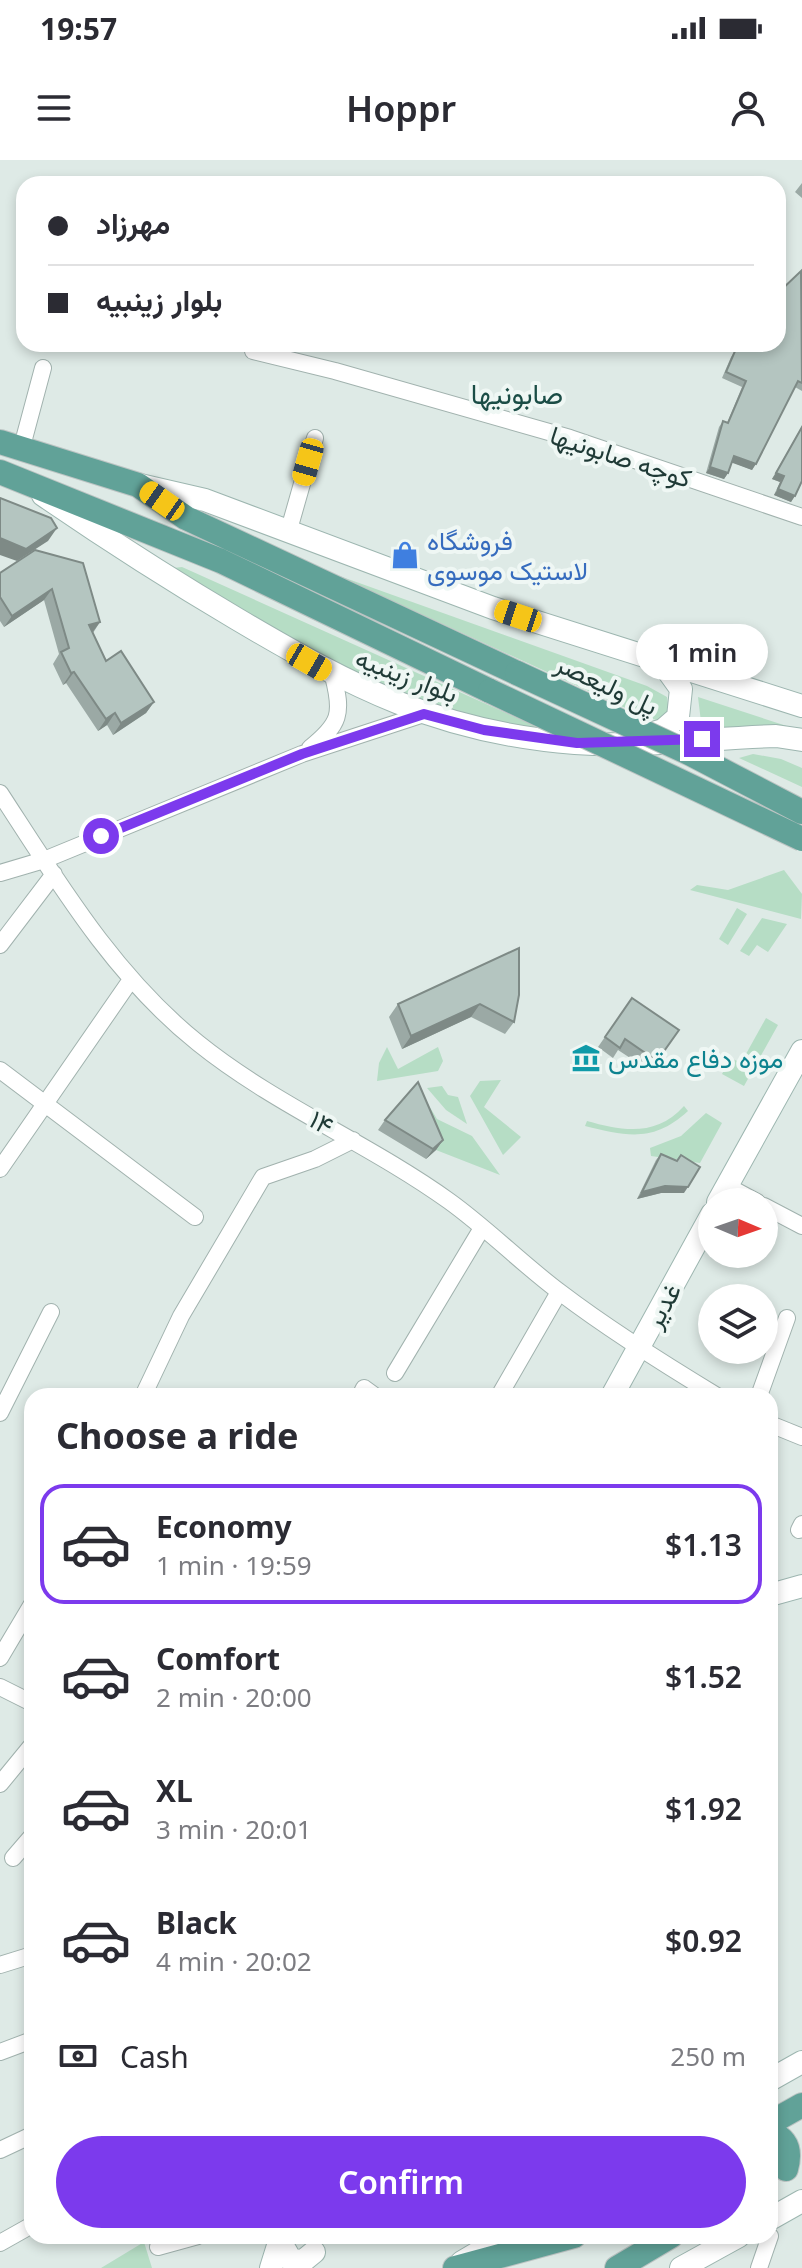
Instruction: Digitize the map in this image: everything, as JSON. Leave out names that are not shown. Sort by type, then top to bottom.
[{"type":"main road","points":[[11,446],[138,485],[205,500],[493,608],[802,706]]},
{"type":"main road","points":[[10,475],[221,561],[802,839]]},
{"type":"main road","name":"بلوار زینبیه","points":[[10,475],[108,540],[333,676],[424,714],[504,734],[577,743],[776,736],[802,740]]},
{"type":"main road","name":"پل ولیعصر","points":[[138,485],[186,518],[691,754],[802,812]]},
{"type":"main road","points":[[619,743],[663,730],[678,717],[681,689],[663,664]]},
{"type":"main road","points":[[726,1188],[802,1051]]},
{"type":"main road","name":"غدیر","points":[[616,1388],[698,1239]]},
{"type":"main road","points":[[778,1593],[802,1586]]},
{"type":"main road","points":[[778,2076],[802,2062]]},
{"type":"main road","points":[[778,2118],[802,2105]]},
{"type":"main road","points":[[778,2137],[784,2140],[788,2150],[786,2169]]},
{"type":"main road","points":[[778,2221],[802,2201]]},
{"type":"main road","points":[[271,2268],[279,2244]]},
{"type":"main road","points":[[284,2244],[291,2260],[303,2261],[314,2252]]},
{"type":"main road","points":[[454,2268],[493,2244]]},
{"type":"main road","points":[[454,2268],[545,2244]]},
{"type":"main road","points":[[522,2268],[562,2244]]},
{"type":"main road","points":[[617,2268],[658,2244]]},
{"type":"main road","points":[[681,2268],[724,2244]]},
{"type":"street","name":"کوچه صابونیها","points":[[257,352],[570,438],[802,517]]},
{"type":"street","points":[[11,446],[43,368]]},
{"type":"street","points":[[288,533],[315,438]]},
{"type":"street","points":[[302,754],[334,729],[339,709],[333,676]]},
{"type":"street","points":[[0,873],[49,867],[302,754],[424,714]]},
{"type":"street","name":"۱۴","points":[[0,793],[130,981],[197,1043],[247,1079],[353,1140],[449,1201],[559,1292],[638,1348],[704,1388]]},
{"type":"street","points":[[0,945],[49,867]]},
{"type":"street","points":[[0,1169],[130,981]]},
{"type":"street","points":[[0,1070],[195,1217]]},
{"type":"street","points":[[147,1388],[181,1316],[263,1177],[315,1159],[353,1140]]},
{"type":"street","points":[[778,1213],[802,1226]]},
{"type":"street","points":[[395,1373],[482,1228]]},
{"type":"street","points":[[504,1388],[559,1292]]},
{"type":"street","points":[[0,1413],[51,1312]]},
{"type":"street","points":[[762,1388],[787,1318]]},
{"type":"street","points":[[778,1427],[802,1437]]},
{"type":"street","points":[[0,1658],[24,1618]]},
{"type":"street","points":[[0,1687],[24,1699]]},
{"type":"street","points":[[0,1784],[24,1755]]},
{"type":"street","points":[[13,1858],[24,1845]]},
{"type":"street","points":[[0,1965],[24,1958]]},
{"type":"street","points":[[0,2052],[24,2043]]},
{"type":"street","points":[[0,2150],[24,2139]]},
{"type":"street","points":[[0,2243],[24,2230]]},
{"type":"street","points":[[158,2247],[169,2244]]},
{"type":"street","points":[[759,2268],[766,2244]]},
{"type":"green space","points":[[182,567],[546,731],[443,709],[396,691],[307,647],[173,568]]},
{"type":"green space","points":[[334,574],[647,686],[667,697],[669,713],[661,721],[645,717]]},
{"type":"green space","points":[[698,697],[802,731],[694,730],[701,722]]},
{"type":"green space","points":[[753,754],[781,759],[802,768],[802,787],[739,758]]},
{"type":"green space","points":[[784,870],[802,894],[801,919],[690,890],[697,885],[728,890]]},
{"type":"green space","points":[[737,908],[747,914],[728,945],[719,939]]},
{"type":"green space","points":[[762,918],[787,924],[768,952],[757,945],[749,956],[740,951]]},
{"type":"green space","points":[[766,1018],[778,1025],[744,1086],[722,1074],[731,1058],[741,1063]]},
{"type":"green space","points":[[387,1047],[398,1069],[438,1047],[443,1061],[438,1071],[377,1081],[379,1063]]},
{"type":"green space","points":[[501,1080],[484,1107],[521,1137],[503,1155],[470,1096],[480,1081]]},
{"type":"green space","points":[[442,1086],[448,1095],[458,1097],[467,1124],[446,1110],[427,1088]]},
{"type":"green space","points":[[419,1089],[437,1119],[472,1136],[500,1175],[436,1150]]},
{"type":"green space","points":[[684,1106],[688,1111],[663,1128],[651,1132],[627,1134],[585,1126],[587,1121],[626,1129],[650,1127],[662,1123]]},
{"type":"green space","points":[[706,1113],[722,1123],[700,1163],[651,1156],[650,1148],[681,1136]]},
{"type":"green space","points":[[145,2244],[152,2268],[101,2268]]},
{"type":"building","points":[[801,271],[802,383],[798,381],[756,464],[734,456],[728,473],[710,467],[723,421],[728,423],[746,381],[726,372],[735,352],[786,352],[786,285]]},
{"type":"building","points":[[802,427],[802,481],[795,496],[778,489],[784,476],[776,473]]},
{"type":"building","points":[[0,498],[51,518],[57,528],[26,549],[0,538]]},
{"type":"building","points":[[35,550],[83,563],[100,622],[89,625],[106,661],[121,651],[154,702],[121,723],[115,713],[106,719],[74,672],[71,673],[61,652],[69,648],[52,589],[12,616],[0,597],[0,573]]},
{"type":"building","points":[[519,948],[519,995],[514,1022],[480,1004],[411,1036],[398,1004]]},
{"type":"building","points":[[632,998],[679,1030],[657,1061],[625,1039],[620,1048],[605,1037]]},
{"type":"building","points":[[418,1082],[443,1140],[433,1149],[385,1120]]},
{"type":"building","points":[[661,1154],[677,1161],[681,1155],[700,1167],[688,1187],[665,1186],[642,1192]]},
{"type":"place","name":"فروشگاه لاستیک موسوی","points":[[405,555]]},
{"type":"place","name":"موزه دفاع مقدس","points":[[586,1058]]},
{"type":"district","name":"صابونیها","points":[[517,393]]},
{"type":"route","points":[[101,836],[302,754],[424,714],[464,727],[577,743],[702,739]]}]
